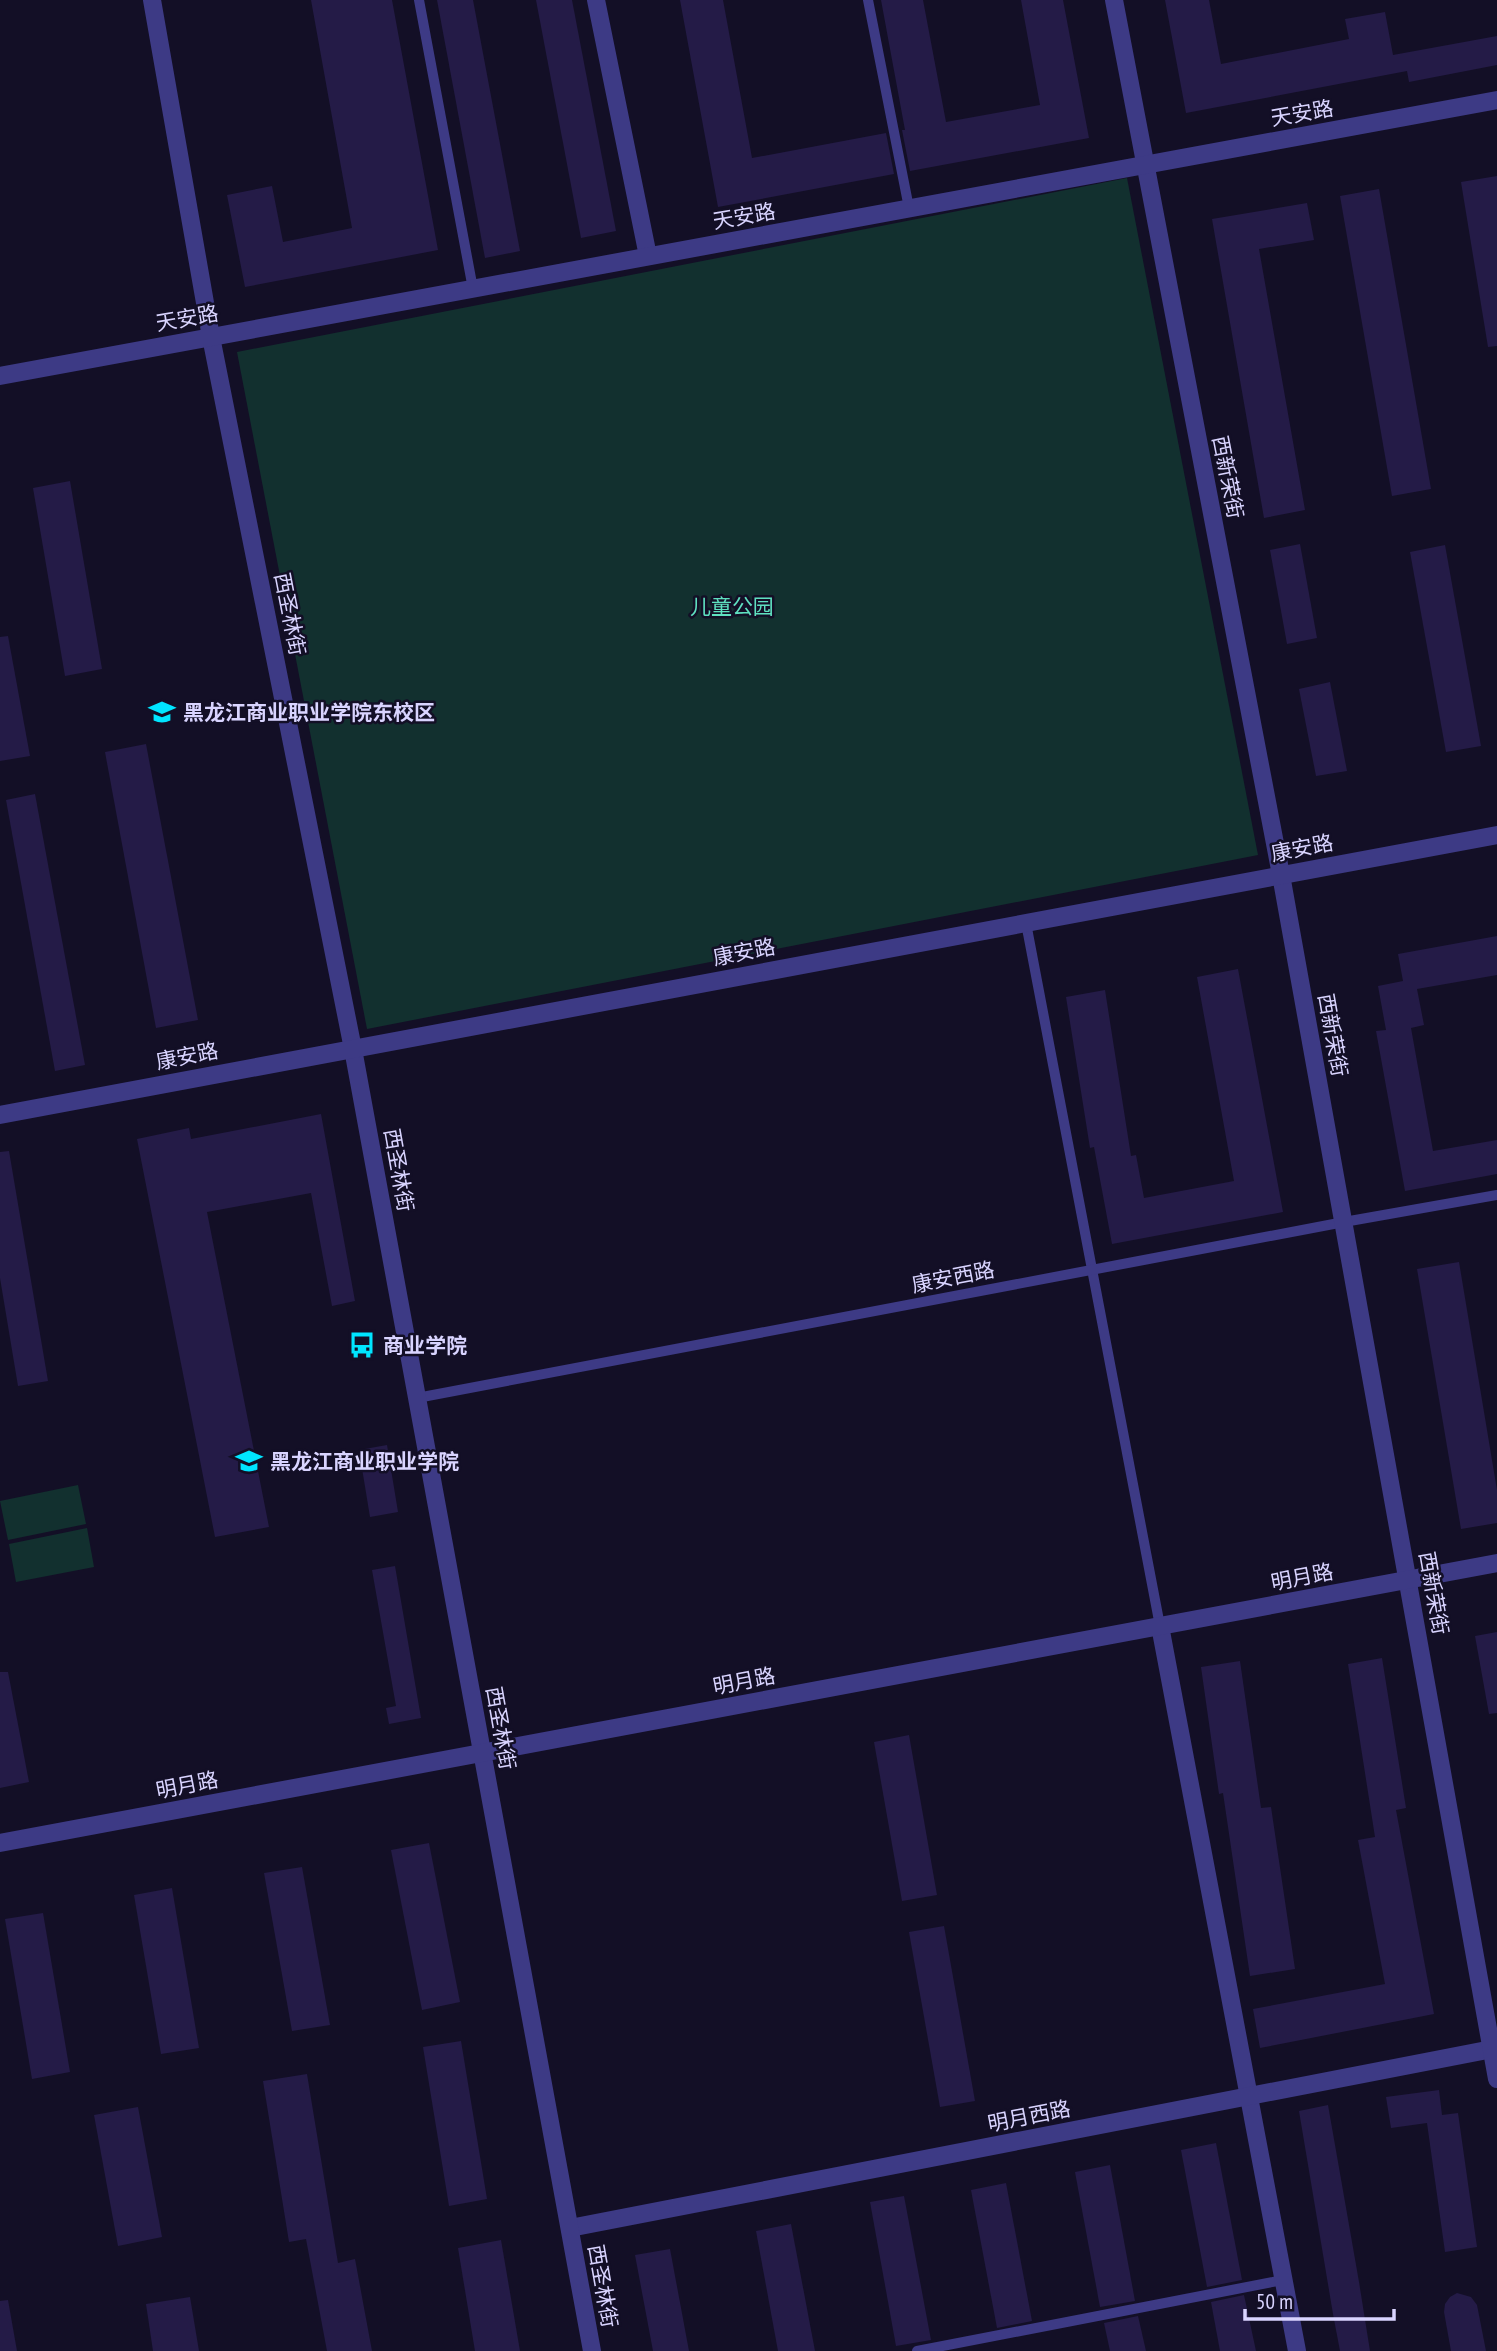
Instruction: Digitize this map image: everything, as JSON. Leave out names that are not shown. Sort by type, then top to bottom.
[{"type":"street","name":"西圣林街","points":[[152,0],[211,337],[353,1049],[592,2351]]},
{"type":"street","points":[[596,0],[648,257]]},
{"type":"street","name":"西新荣街","points":[[1114,0],[1281,875],[1494,2048],[1497,2079]]},
{"type":"street","name":"天安路","points":[[0,376],[1497,100]]},
{"type":"street","name":"康安路","points":[[0,1115],[1497,835]]},
{"type":"street","name":"明月路","points":[[0,1843],[1497,1563]]},
{"type":"street","points":[[1160,1626],[1297,2351]]},
{"type":"street","name":"明月西路","points":[[569,2228],[1494,2048]]},
{"type":"lane","points":[[419,0],[473,289]]},
{"type":"lane","points":[[868,0],[909,208]]},
{"type":"lane","points":[[1026,923],[1160,1626]]},
{"type":"lane","name":"康安西路","points":[[417,1398],[1497,1195]]},
{"type":"lane","points":[[917,2351],[1283,2280]]},
{"type":"green space","name":"儿童公园","points":[[1127,178],[1258,855],[367,1029],[237,352]]},
{"type":"green space","points":[[78,1485],[86,1524],[8,1540],[0,1501]]},
{"type":"green space","points":[[87,1528],[94,1567],[16,1582],[9,1544]]},
{"type":"building","points":[[311,0],[392,0],[438,250],[245,287],[227,195],[272,186],[283,242],[352,228]]},
{"type":"building","points":[[437,0],[473,0],[520,251],[485,258]]},
{"type":"building","points":[[536,0],[572,0],[616,231],[581,238]]},
{"type":"building","points":[[680,0],[723,0],[752,158],[886,133],[894,174],[718,207]]},
{"type":"building","points":[[881,0],[923,0],[946,122],[1040,105],[1021,0],[1063,0],[1089,138],[910,171]]},
{"type":"building","points":[[1165,0],[1209,0],[1221,64],[1349,39],[1345,19],[1385,12],[1393,55],[1497,36],[1497,65],[1409,82],[1407,71],[1186,113]]},
{"type":"building","points":[[1497,176],[1497,346],[1488,347],[1461,182]]},
{"type":"building","points":[[1379,189],[1431,489],[1392,496],[1340,196]]},
{"type":"building","points":[[1307,203],[1314,240],[1259,249],[1305,510],[1264,518],[1212,219]]},
{"type":"building","points":[[70,481],[102,669],[65,676],[33,488]]},
{"type":"building","points":[[1300,544],[1317,638],[1287,644],[1270,550]]},
{"type":"building","points":[[1445,545],[1481,746],[1446,752],[1410,552]]},
{"type":"building","points":[[8,636],[30,756],[0,761],[0,637]]},
{"type":"building","points":[[1330,682],[1347,771],[1316,776],[1299,689]]},
{"type":"building","points":[[146,744],[198,1020],[156,1028],[105,752]]},
{"type":"building","points":[[35,794],[85,1065],[55,1071],[6,800]]},
{"type":"building","points":[[1497,936],[1497,975],[1417,989],[1424,1025],[1411,1028],[1433,1151],[1497,1140],[1497,1174],[1405,1191],[1376,1031],[1386,1030],[1378,986],[1403,981],[1398,954]]},
{"type":"building","points":[[1238,969],[1283,1212],[1112,1244],[1094,1147],[1090,1148],[1066,997],[1105,990],[1131,1156],[1136,1155],[1144,1198],[1234,1181],[1197,977]]},
{"type":"building","points":[[321,1114],[355,1301],[332,1306],[311,1193],[207,1212],[269,1527],[215,1537],[137,1139],[189,1128],[191,1139]]},
{"type":"building","points":[[9,1151],[48,1381],[18,1386],[0,1278],[0,1152]]},
{"type":"building","points":[[1459,1262],[1497,1490],[1497,1523],[1461,1529],[1417,1269]]},
{"type":"building","points":[[387,1445],[398,1512],[370,1517],[359,1450]]},
{"type":"building","points":[[395,1566],[421,1718],[389,1724],[386,1708],[396,1706],[372,1570]]},
{"type":"building","points":[[1497,1632],[1497,1713],[1489,1714],[1475,1636]]},
{"type":"building","points":[[1382,1658],[1406,1808],[1396,1810],[1434,2014],[1260,2048],[1253,2009],[1385,1984],[1358,1840],[1375,1837],[1348,1664]]},
{"type":"building","points":[[1240,1661],[1261,1808],[1271,1807],[1295,1969],[1250,1976],[1223,1793],[1219,1794],[1201,1667]]},
{"type":"building","points":[[0,1672],[8,1672],[29,1782],[0,1788]]},
{"type":"building","points":[[909,1735],[937,1895],[902,1901],[874,1742]]},
{"type":"building","points":[[429,1843],[460,2002],[422,2010],[391,1850]]},
{"type":"building","points":[[302,1867],[330,2025],[292,2031],[264,1873]]},
{"type":"building","points":[[172,1888],[199,2048],[161,2054],[134,1895]]},
{"type":"building","points":[[43,1913],[70,2072],[32,2079],[5,1919]]},
{"type":"building","points":[[944,1926],[975,2101],[940,2107],[909,1932]]},
{"type":"building","points":[[461,2041],[487,2199],[449,2206],[423,2047]]},
{"type":"building","points":[[307,2074],[338,2263],[355,2259],[372,2351],[327,2351],[306,2239],[289,2242],[263,2081]]},
{"type":"building","points":[[1439,2090],[1442,2115],[1458,2113],[1477,2247],[1445,2252],[1427,2123],[1391,2128],[1386,2097]]},
{"type":"building","points":[[1328,2105],[1370,2351],[1340,2351],[1333,2314],[1299,2111]]},
{"type":"building","points":[[138,2107],[162,2237],[118,2246],[94,2115]]},
{"type":"building","points":[[1216,2143],[1242,2280],[1207,2287],[1181,2150]]},
{"type":"building","points":[[1110,2165],[1135,2301],[1100,2307],[1075,2172]]},
{"type":"building","points":[[1006,2183],[1032,2321],[997,2328],[971,2190]]},
{"type":"building","points":[[904,2196],[931,2340],[896,2346],[870,2202]]},
{"type":"building","points":[[791,2224],[815,2351],[778,2351],[756,2231]]},
{"type":"building","points":[[501,2240],[520,2351],[475,2351],[458,2248]]},
{"type":"building","points":[[670,2249],[689,2351],[653,2351],[635,2255]]},
{"type":"building","points":[[1457,2293],[1471,2297],[1477,2305],[1486,2351],[1451,2351],[1444,2312],[1445,2304]]},
{"type":"building","points":[[1244,2295],[1256,2351],[1220,2351],[1211,2302]]},
{"type":"building","points":[[190,2297],[199,2351],[153,2351],[146,2304]]},
{"type":"building","points":[[8,2300],[17,2351],[0,2351],[0,2301]]},
{"type":"building","points":[[1138,2316],[1146,2351],[1110,2351],[1104,2323]]},
{"type":"place","name":"黑龙江商业职业学院东校区","points":[[162,712]]},
{"type":"place","name":"商业学院","points":[[362,1345]]},
{"type":"place","name":"黑龙江商业职业学院","points":[[249,1461]]}]
